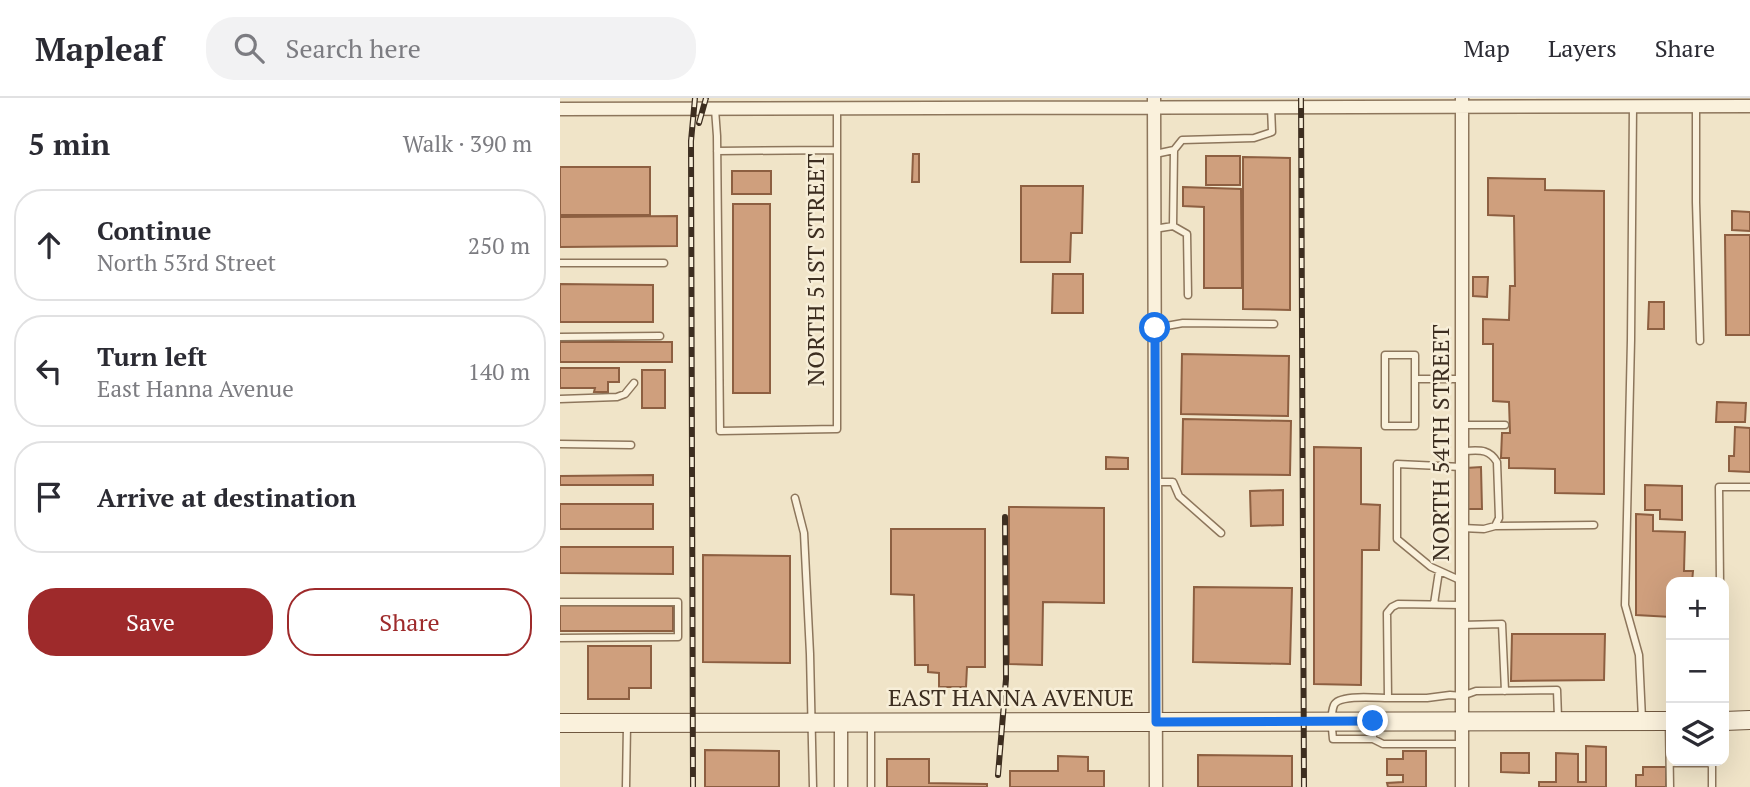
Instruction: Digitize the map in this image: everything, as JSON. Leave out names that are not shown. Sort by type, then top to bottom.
[{"type":"street","points":[[560,109],[837,110],[1027,103],[1271,107],[1462,102],[1696,106],[1711,102],[1750,106]]},
{"type":"street","name":"NORTH 54TH STREET","points":[[1462,102],[1462,787]]},
{"type":"street","points":[[1154,103],[1156,787]]},
{"type":"street","name":"EAST HANNA AVENUE","points":[[560,723],[1332,722],[1373,730],[1462,720],[1666,721]]},
{"type":"street","points":[[1729,720],[1750,720]]},
{"type":"street","points":[[841,723],[841,787]]},
{"type":"lane","points":[[1633,106],[1625,605],[1639,655],[1642,721]]},
{"type":"lane","points":[[1696,106],[1700,341]]},
{"type":"lane","points":[[1173,226],[1174,150],[1182,140],[1254,138],[1272,132],[1271,107]]},
{"type":"lane","points":[[715,109],[717,151],[837,150]]},
{"type":"lane","name":"NORTH 51ST STREET","points":[[717,151],[720,431],[837,429],[837,110]]},
{"type":"lane","points":[[1154,154],[1174,150]]},
{"type":"lane","points":[[1154,229],[1173,226],[1186,234],[1188,295]]},
{"type":"lane","points":[[560,263],[664,263]]},
{"type":"lane","points":[[1155,328],[1184,323],[1274,324]]},
{"type":"lane","points":[[560,337],[660,336]]},
{"type":"lane","points":[[1385,355],[1415,355],[1415,379],[1415,426],[1385,426],[1385,355]]},
{"type":"lane","points":[[1415,379],[1462,379]]},
{"type":"lane","points":[[560,398],[617,397],[625,394],[634,383]]},
{"type":"lane","points":[[1462,425],[1505,425]]},
{"type":"lane","points":[[560,444],[631,445]]},
{"type":"lane","points":[[1462,452],[1487,452],[1493,455],[1497,462],[1499,518],[1495,526]]},
{"type":"lane","points":[[1462,467],[1397,464],[1398,539],[1431,568],[1462,581]]},
{"type":"lane","points":[[1155,482],[1172,482],[1179,496],[1221,533]]},
{"type":"lane","points":[[1720,577],[1719,487],[1750,487]]},
{"type":"lane","points":[[794,498],[804,533],[813,787]]},
{"type":"lane","points":[[1462,528],[1594,524]]},
{"type":"lane","points":[[1434,604],[1439,571]]},
{"type":"lane","points":[[560,602],[678,602],[678,638],[560,638]]},
{"type":"lane","points":[[1388,698],[1387,613],[1398,604],[1462,605]]},
{"type":"lane","points":[[1462,625],[1502,624],[1505,691]]},
{"type":"lane","points":[[1332,722],[1334,705],[1345,698],[1427,698],[1462,696],[1476,691],[1557,690],[1558,721]]},
{"type":"lane","points":[[626,787],[627,723]]},
{"type":"lane","points":[[871,723],[871,787]]},
{"type":"lane","points":[[1373,730],[1383,744],[1462,744]]},
{"type":"lane","points":[[1670,766],[1670,787]]},
{"type":"lane","points":[[1712,766],[1712,787]]},
{"type":"building","points":[[913,154],[919,154],[919,182],[912,182]]},
{"type":"building","points":[[1206,156],[1240,156],[1240,185],[1206,185]]},
{"type":"building","points":[[1243,157],[1290,158],[1290,310],[1243,309]]},
{"type":"building","points":[[560,167],[650,167],[650,215],[560,215]]},
{"type":"building","points":[[732,171],[771,171],[771,194],[732,194]]},
{"type":"building","points":[[1488,178],[1545,179],[1545,190],[1604,191],[1604,494],[1555,493],[1555,469],[1509,468],[1509,458],[1501,458],[1502,433],[1510,433],[1509,402],[1493,401],[1493,344],[1483,344],[1483,319],[1509,320],[1510,286],[1515,286],[1514,216],[1488,215]]},
{"type":"building","points":[[1021,186],[1083,186],[1082,233],[1071,233],[1070,262],[1021,262]]},
{"type":"building","points":[[1183,187],[1241,189],[1242,288],[1204,288],[1204,207],[1183,206]]},
{"type":"building","points":[[733,204],[770,204],[770,393],[733,393]]},
{"type":"building","points":[[1732,211],[1750,212],[1750,231],[1732,230]]},
{"type":"building","points":[[677,216],[677,246],[560,247],[560,217]]},
{"type":"building","points":[[1725,235],[1750,235],[1750,335],[1726,335]]},
{"type":"building","points":[[1053,274],[1083,274],[1083,313],[1052,313]]},
{"type":"building","points":[[1473,277],[1488,277],[1487,297],[1473,296]]},
{"type":"building","points":[[560,284],[653,285],[653,322],[560,322]]},
{"type":"building","points":[[1649,302],[1664,302],[1664,329],[1648,329]]},
{"type":"building","points":[[560,342],[672,342],[672,362],[560,362]]},
{"type":"building","points":[[1182,354],[1289,356],[1288,416],[1181,414]]},
{"type":"building","points":[[560,368],[619,368],[619,382],[608,382],[608,392],[594,392],[595,388],[560,388]]},
{"type":"building","points":[[642,370],[665,370],[665,408],[642,408]]},
{"type":"building","points":[[1717,402],[1746,403],[1745,422],[1716,422]]},
{"type":"building","points":[[1183,419],[1291,421],[1290,475],[1182,474]]},
{"type":"building","points":[[1735,427],[1750,428],[1750,472],[1729,471],[1729,456],[1734,456]]},
{"type":"building","points":[[1314,447],[1361,448],[1361,504],[1380,505],[1379,550],[1362,550],[1361,685],[1314,684]]},
{"type":"building","points":[[1106,457],[1128,458],[1128,469],[1106,469]]},
{"type":"building","points":[[1481,467],[1482,509],[1466,509],[1466,468]]},
{"type":"building","points":[[653,475],[653,485],[560,485],[560,476]]},
{"type":"building","points":[[1645,485],[1682,486],[1682,520],[1660,519],[1660,510],[1645,510]]},
{"type":"building","points":[[1283,490],[1283,525],[1251,526],[1250,491]]},
{"type":"building","points":[[560,504],[653,504],[653,529],[560,529]]},
{"type":"building","points":[[1009,507],[1104,508],[1104,603],[1043,602],[1042,665],[1009,664]]},
{"type":"building","points":[[1636,514],[1653,515],[1653,531],[1685,532],[1684,571],[1693,571],[1692,577],[1666,577],[1666,617],[1636,615]]},
{"type":"building","points":[[891,529],[985,529],[985,667],[967,667],[966,687],[939,687],[939,673],[928,672],[928,665],[915,665],[914,595],[891,594]]},
{"type":"building","points":[[560,547],[673,547],[673,574],[560,573]]},
{"type":"building","points":[[703,555],[790,556],[790,663],[703,662]]},
{"type":"building","points":[[1194,587],[1292,588],[1290,664],[1193,662]]},
{"type":"building","points":[[560,605],[673,606],[673,631],[560,631]]},
{"type":"building","points":[[1512,634],[1605,634],[1604,680],[1511,681]]},
{"type":"building","points":[[588,646],[651,646],[651,688],[629,688],[629,699],[588,699]]},
{"type":"building","points":[[1586,746],[1606,747],[1606,787],[1539,787],[1539,782],[1556,782],[1556,753],[1578,754],[1578,782],[1586,782]]},
{"type":"building","points":[[705,750],[779,751],[779,787],[705,787]]},
{"type":"building","points":[[1403,751],[1426,751],[1426,787],[1388,787],[1387,783],[1403,782],[1403,775],[1387,775],[1387,759],[1403,759]]},
{"type":"building","points":[[1501,753],[1529,753],[1529,773],[1501,772]]},
{"type":"building","points":[[1198,755],[1292,756],[1292,787],[1198,787]]},
{"type":"building","points":[[1058,756],[1088,757],[1088,771],[1104,771],[1104,787],[1010,787],[1010,771],[1058,771]]},
{"type":"building","points":[[887,759],[929,759],[929,783],[987,784],[987,787],[887,787]]},
{"type":"building","points":[[1643,767],[1666,767],[1666,787],[1636,787],[1636,775],[1643,775]]},
{"type":"railway","points":[[693,787],[691,141],[695,98]]},
{"type":"railway","points":[[699,123],[706,98]]},
{"type":"railway","points":[[1301,98],[1304,787]]},
{"type":"railway","points":[[998,775],[1006,679],[1005,517]]},
{"type":"route","points":[[1155,328],[1156,722],[1373,721]]}]
